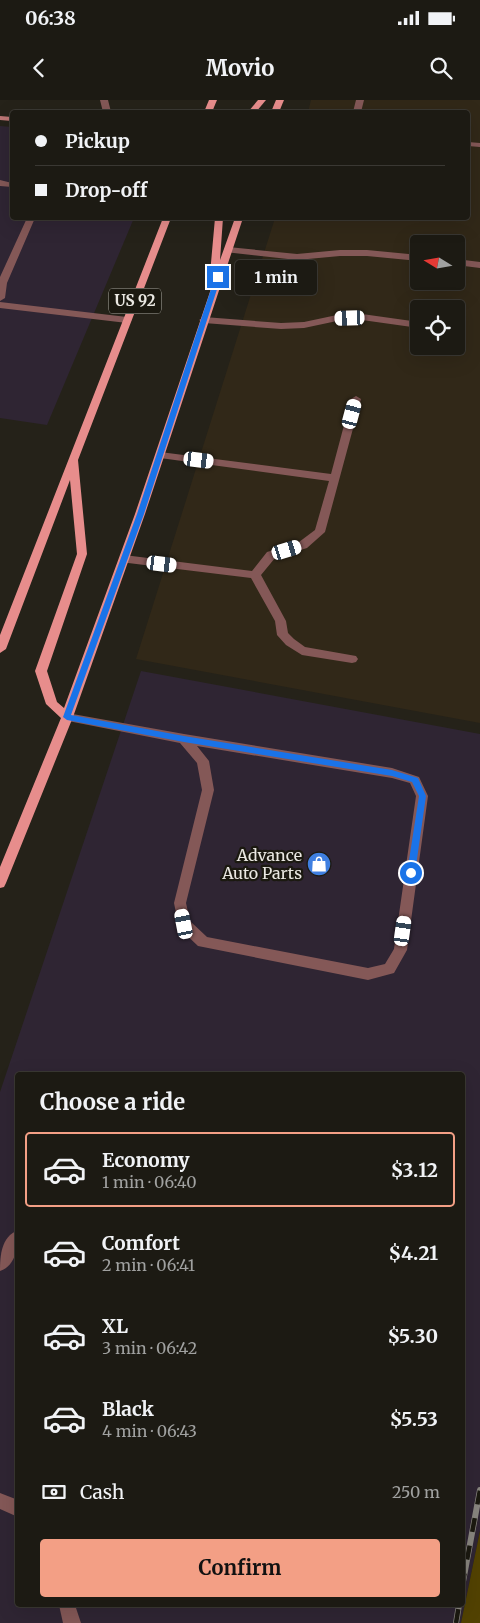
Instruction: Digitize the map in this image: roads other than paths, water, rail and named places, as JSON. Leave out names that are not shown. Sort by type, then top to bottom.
[{"type":"main road","points":[[254,110],[262,100]]},
{"type":"main road","name":"US 92","points":[[0,649],[166,220]]},
{"type":"main road","points":[[213,291],[218,220]]},
{"type":"main road","points":[[0,883],[67,717],[124,559],[238,220]]},
{"type":"main road","points":[[67,717],[52,704],[41,671],[82,554],[74,457]]},
{"type":"lane","points":[[0,298],[2,283],[29,220]]},
{"type":"lane","points":[[228,250],[297,257],[358,253],[410,257]]},
{"type":"lane","points":[[465,263],[480,265]]},
{"type":"lane","points":[[0,305],[127,320]]},
{"type":"lane","points":[[204,320],[281,326],[304,325],[337,318],[362,317],[410,324]]},
{"type":"lane","points":[[255,575],[271,555],[303,545],[320,532],[356,399]]},
{"type":"lane","points":[[160,456],[335,478]]},
{"type":"lane","points":[[124,559],[255,575]]},
{"type":"lane","points":[[255,575],[280,621],[283,635],[290,642],[302,651],[352,659]]},
{"type":"lane","points":[[67,717],[184,739],[392,773],[415,780],[422,796],[400,950],[390,969],[368,974],[203,942],[184,924],[180,903],[208,790],[203,761],[184,739]]},
{"type":"lane","points":[[0,1264],[15,1242]]},
{"type":"lane","points":[[0,1501],[15,1508]]},
{"type":"lane","points":[[68,1607],[72,1623]]},
{"type":"railway","points":[[465,1571],[480,1490]]},
{"type":"railway","points":[[456,1623],[459,1607]]},
{"type":"place","name":"Advance Auto Parts","points":[[319,864]]}]
